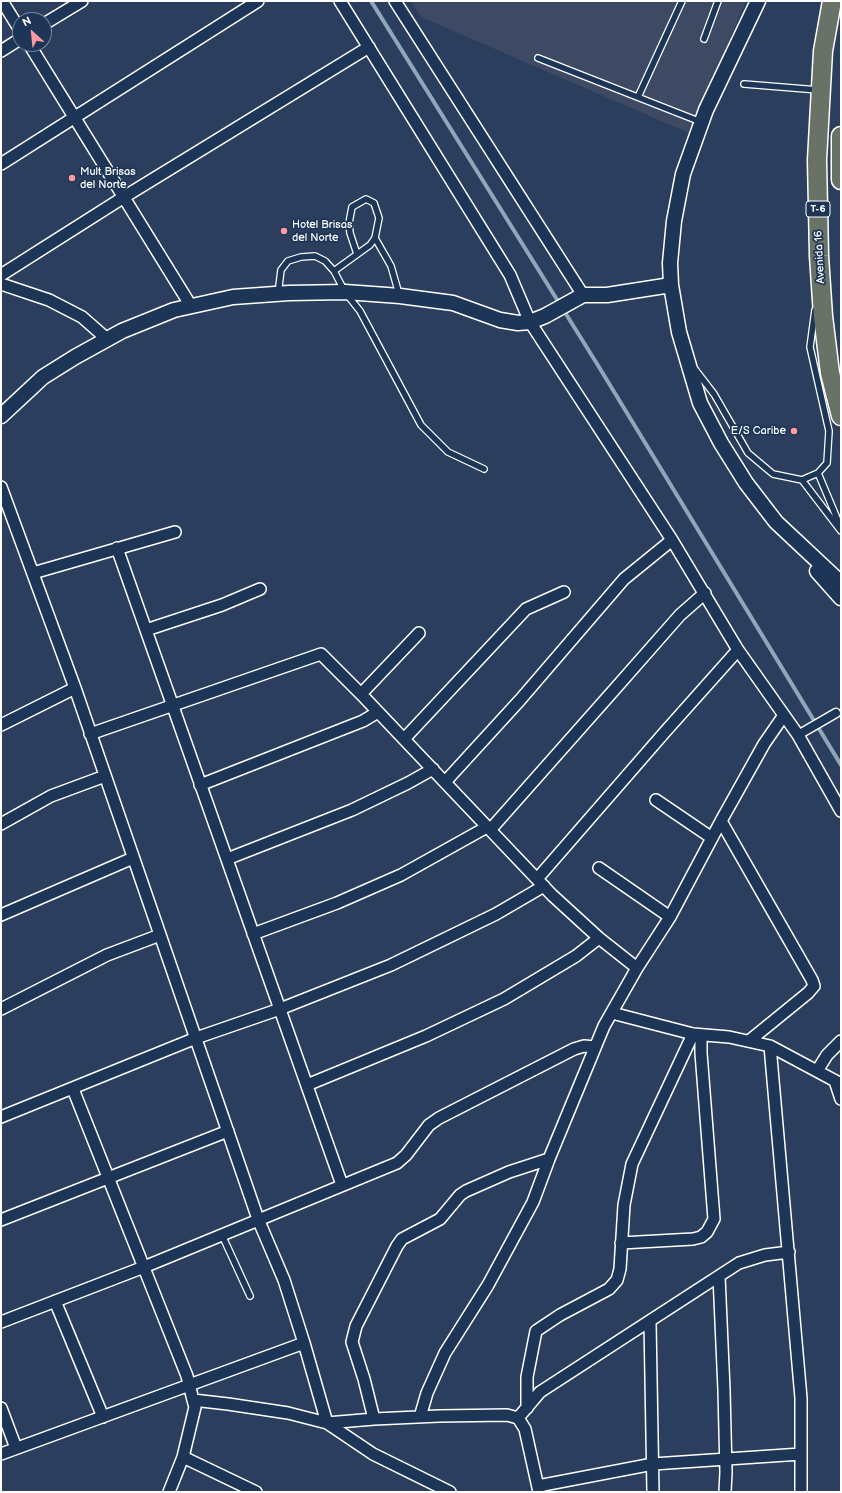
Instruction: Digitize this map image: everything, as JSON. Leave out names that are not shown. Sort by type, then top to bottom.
[{"type":"highway","name":"Avenida 16","points":[[832,1],[823,51],[817,160],[820,272],[823,316],[830,373],[841,416]]},
{"type":"highway","points":[[841,136],[841,180]]},
{"type":"street","points":[[2,1],[12,17]]},
{"type":"street","points":[[52,19],[82,1]]},
{"type":"street","points":[[1,164],[74,116],[258,1]]},
{"type":"street","points":[[340,1],[510,275],[530,322],[672,540],[738,650],[798,735],[841,811]]},
{"type":"street","points":[[395,1],[578,298]]},
{"type":"street","points":[[758,1],[706,110],[683,174],[674,221],[670,263],[671,285],[679,332],[700,403],[721,443],[746,483],[776,522],[841,583]]},
{"type":"street","points":[[1,51],[12,44]]},
{"type":"street","points":[[1,275],[124,197],[369,48]]},
{"type":"street","points":[[34,52],[191,306]]},
{"type":"street","points":[[1,284],[48,300],[82,317],[107,339]]},
{"type":"street","points":[[1,416],[43,377],[122,331],[174,310],[233,297],[345,292],[400,296],[453,303],[500,320],[518,323],[530,322],[545,316],[578,298],[671,285]]},
{"type":"street","points":[[1,487],[75,688],[258,1219],[284,1280],[327,1423],[373,1454],[450,1492]]},
{"type":"street","points":[[33,573],[175,532]]},
{"type":"street","points":[[445,782],[520,700],[624,579],[672,540]]},
{"type":"street","points":[[800,544],[817,570],[841,598]]},
{"type":"street","points":[[117,548],[342,1185]]},
{"type":"street","points":[[146,630],[222,605],[260,589]]},
{"type":"street","points":[[404,739],[526,609],[564,592]]},
{"type":"street","points":[[253,934],[337,902],[401,875],[488,828],[680,615],[705,593]]},
{"type":"street","points":[[361,694],[419,633]]},
{"type":"street","points":[[1,1117],[196,1038],[280,1009],[391,965],[496,914],[540,882],[664,733],[738,650]]},
{"type":"street","points":[[90,734],[321,654],[540,882],[599,938],[637,968]]},
{"type":"street","points":[[1,725],[75,688]]},
{"type":"street","points":[[200,785],[363,721],[378,712]]},
{"type":"street","points":[[798,735],[836,713]]},
{"type":"street","points":[[420,1417],[427,1393],[445,1353],[488,1285],[533,1202],[595,1047],[612,1013],[637,968],[670,917],[764,744],[784,715]]},
{"type":"street","points":[[227,859],[352,810],[408,783],[432,769]]},
{"type":"street","points":[[1,824],[51,796],[105,776]]},
{"type":"street","points":[[656,800],[712,838]]},
{"type":"street","points":[[721,821],[812,980],[814,986],[808,993],[749,1041]]},
{"type":"street","points":[[1,915],[133,858]]},
{"type":"street","points":[[599,868],[670,917]]},
{"type":"street","points":[[1,1009],[107,955],[160,935]]},
{"type":"street","points":[[307,1085],[426,1036],[504,999],[576,956],[599,938]]},
{"type":"street","points":[[612,1013],[697,1035],[729,1037],[770,1046],[838,1082],[841,1098]]},
{"type":"street","points":[[527,1408],[527,1377],[536,1331],[560,1314],[610,1289],[617,1280],[620,1269],[624,1205],[632,1164],[697,1035]]},
{"type":"street","points":[[621,1243],[693,1239],[701,1237],[707,1232],[714,1219],[701,1053],[697,1035]]},
{"type":"street","points":[[817,1071],[827,1055],[841,1041]]},
{"type":"street","points":[[1,1322],[144,1267],[397,1163],[406,1155],[429,1125],[439,1118],[574,1049],[584,1046],[595,1047]]},
{"type":"street","points":[[770,1046],[801,1398],[801,1492]]},
{"type":"street","points":[[73,1089],[189,1384],[195,1407],[183,1457],[169,1492]]},
{"type":"street","points":[[1,1220],[228,1131]]},
{"type":"street","points":[[374,1419],[364,1379],[352,1342],[356,1326],[397,1246],[402,1239],[440,1219],[460,1195],[466,1191],[509,1172],[549,1159]]},
{"type":"street","points":[[518,1418],[540,1392],[739,1263],[765,1254],[789,1252]]},
{"type":"street","points":[[719,1276],[726,1458],[725,1492]]},
{"type":"street","points":[[55,1301],[103,1417]]},
{"type":"street","points":[[650,1322],[653,1492]]},
{"type":"street","points":[[1,1454],[304,1343]]},
{"type":"street","points":[[193,1400],[288,1413],[327,1423],[374,1419],[507,1415],[518,1418],[525,1429],[539,1489],[653,1464],[801,1454]]},
{"type":"street","points":[[1,1408],[16,1448]]},
{"type":"street","points":[[183,1457],[256,1492]]},
{"type":"lane","points":[[638,97],[682,1]]},
{"type":"lane","points":[[704,39],[718,1]]},
{"type":"lane","points":[[538,58],[701,122]]},
{"type":"lane","points":[[744,84],[820,90]]},
{"type":"lane","points":[[334,271],[370,245],[375,238],[380,218],[374,203],[366,198],[352,208],[349,223],[350,233],[357,254]]},
{"type":"lane","points":[[375,238],[390,266],[400,296]]},
{"type":"lane","points":[[278,294],[281,270],[288,261],[301,257],[315,256],[325,261],[334,271],[345,292],[360,311],[421,425],[448,452],[484,469]]},
{"type":"lane","points":[[688,360],[714,394],[748,453],[773,474],[802,480],[818,473],[827,463],[829,431],[810,347],[820,272]]},
{"type":"lane","points":[[818,473],[841,528]]},
{"type":"lane","points":[[802,480],[841,531]]},
{"type":"lane","points":[[222,1235],[250,1296]]},
{"type":"shaded area","points":[[411,1],[746,1],[689,133],[421,17]]},
{"type":"waterway","points":[[371,1],[599,367],[841,765]]},
{"type":"place","name":"Mult Brisas del Norte","points":[[72,178]]},
{"type":"place","name":"Hotel Brisas del Norte","points":[[284,231]]},
{"type":"place","name":"E/S Caribe","points":[[794,431]]}]
